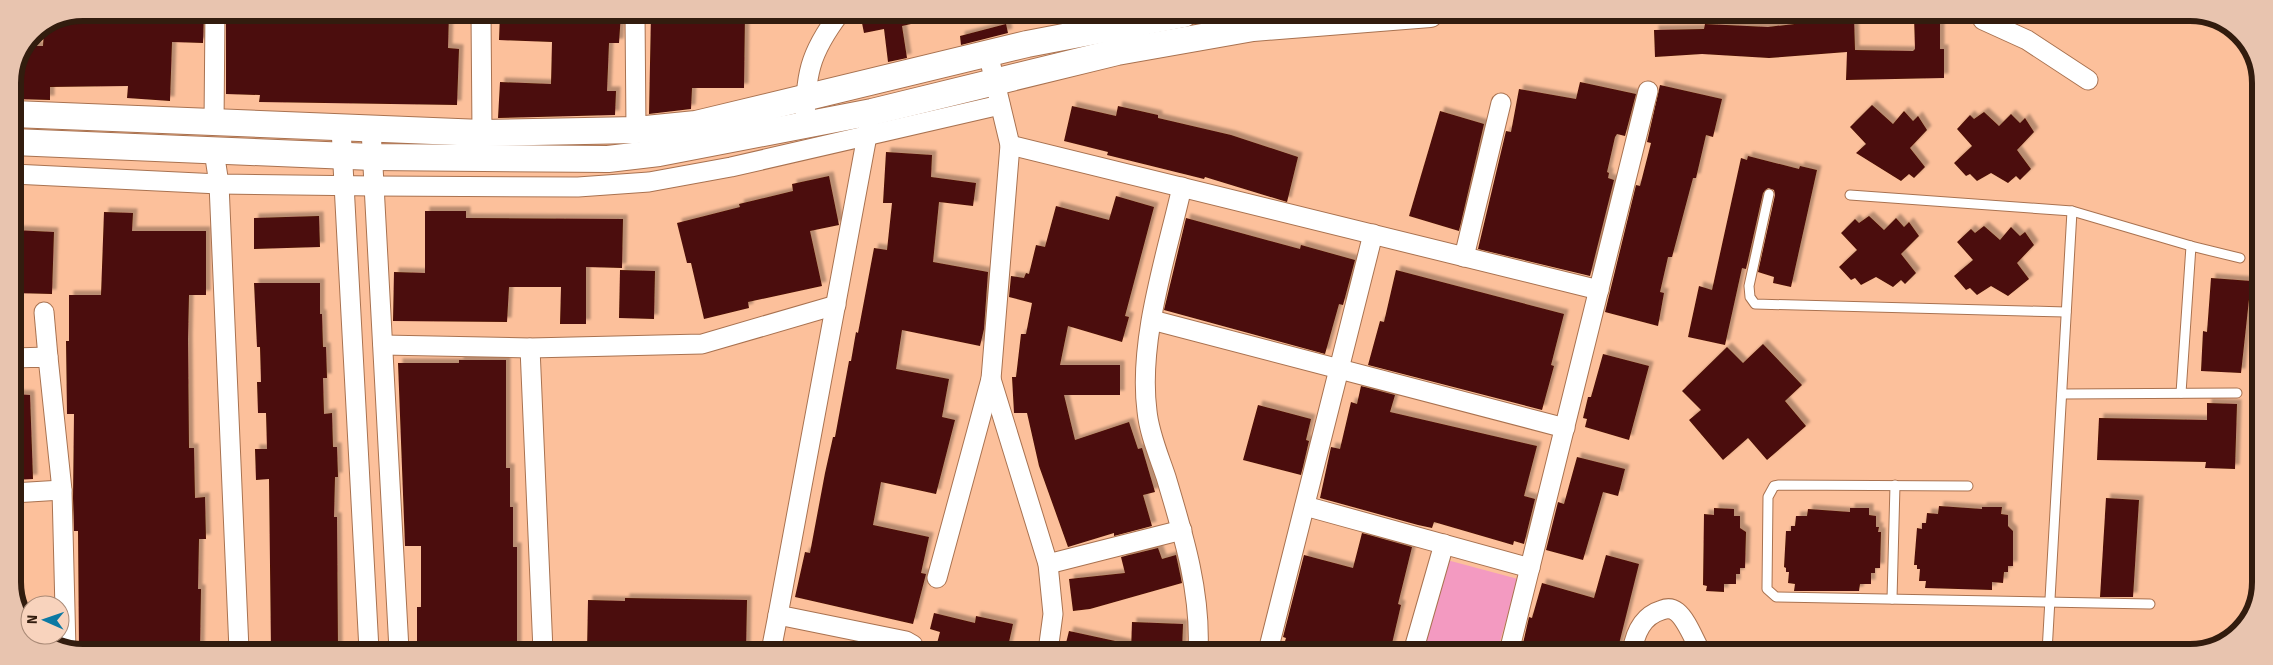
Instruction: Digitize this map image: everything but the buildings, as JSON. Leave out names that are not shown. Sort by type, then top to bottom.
[{"type":"street","points":[[214,123],[215,21]]},
{"type":"street","points":[[481,21],[482,133]]},
{"type":"street","points":[[635,21],[636,130]]},
{"type":"street","points":[[805,126],[806,99],[811,63],[818,43],[834,21]]},
{"type":"street","points":[[21,114],[482,133],[636,130],[696,124],[806,99],[988,53],[1149,21]]},
{"type":"street","points":[[21,174],[219,184],[374,186],[578,187],[649,182],[731,167],[869,124],[998,94],[1117,52],[1253,28],[1342,21]]},
{"type":"street","points":[[1985,21],[2027,40],[2088,80]]},
{"type":"street","points":[[937,578],[992,379],[1010,145],[988,53]]},
{"type":"street","points":[[1511,644],[1648,91]]},
{"type":"street","points":[[1464,256],[1501,103]]},
{"type":"street","points":[[21,142],[214,152],[372,157],[608,159],[659,153],[805,126],[869,124]]},
{"type":"street","points":[[773,644],[869,124]]},
{"type":"street","points":[[342,128],[369,644]]},
{"type":"street","points":[[371,129],[399,644]]},
{"type":"street","points":[[1010,145],[1599,290]]},
{"type":"street","points":[[214,152],[219,184],[239,644]]},
{"type":"street","points":[[1182,187],[1152,320],[1144,378],[1147,413],[1182,530],[1197,595],[1198,644]]},
{"type":"street","points":[[1270,644],[1373,234]]},
{"type":"street","points":[[383,346],[530,348],[702,344],[836,305]]},
{"type":"street","points":[[44,312],[62,490],[66,641]]},
{"type":"street","points":[[1152,320],[1565,428]]},
{"type":"street","points":[[530,348],[543,644]]},
{"type":"street","points":[[21,358],[48,358]]},
{"type":"street","points":[[992,379],[1048,564],[1053,614],[1049,644]]},
{"type":"street","points":[[21,493],[62,490]]},
{"type":"street","points":[[1305,506],[1530,568]]},
{"type":"street","points":[[1048,564],[1182,530]]},
{"type":"street","points":[[1415,644],[1444,544]]},
{"type":"street","points":[[1634,644],[1639,628],[1646,617],[1665,608],[1672,609],[1681,617],[1696,644]]},
{"type":"street","points":[[778,615],[906,641],[911,644]]},
{"type":"lane","points":[[1769,194],[1749,286],[1750,297],[1755,304],[2066,312]]},
{"type":"lane","points":[[1850,195],[2072,211],[2191,246],[2240,258]]},
{"type":"lane","points":[[2047,644],[2072,211]]},
{"type":"lane","points":[[2181,393],[2191,246]]},
{"type":"lane","points":[[2062,394],[2237,393]]},
{"type":"lane","points":[[1968,486],[1780,485],[1770,490],[1766,583],[1771,594],[1776,597],[2150,604]]},
{"type":"lane","points":[[1892,599],[1895,485]]},
{"type":"shaded area","points":[[1447,560],[1518,579],[1499,644],[1423,644]]}]
